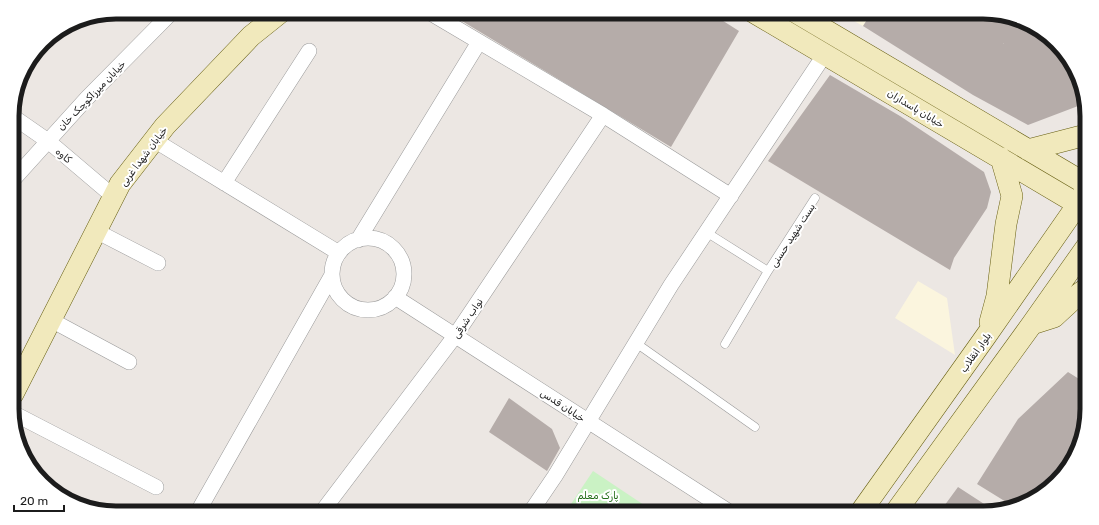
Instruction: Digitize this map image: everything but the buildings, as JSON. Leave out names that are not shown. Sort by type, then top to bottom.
[{"type":"main road","name":"خیابان شهدا غربی","points":[[19,381],[120,184],[165,126],[251,36],[272,19]]},
{"type":"main road","name":"خیابان پاسداران","points":[[765,19],[1001,158],[1080,199]]},
{"type":"main road","name":"خیابان پاسداران","points":[[807,19],[1080,180]]},
{"type":"main road","points":[[1028,150],[1080,137]]},
{"type":"main road","points":[[986,336],[997,296],[1006,224],[1012,196],[1001,158]]},
{"type":"main road","name":"بلوار انقلاب","points":[[865,506],[1080,205]]},
{"type":"main road","points":[[900,506],[1032,324],[1080,255]]},
{"type":"main road","points":[[1032,324],[1054,317],[1080,293]]},
{"type":"street","name":"خیابان میرزاکوچک خان","points":[[19,173],[87,98],[165,19]]},
{"type":"street","points":[[441,19],[603,115],[730,196]]},
{"type":"street","points":[[358,240],[479,42]]},
{"type":"street","points":[[224,183],[308,51]]},
{"type":"street","points":[[535,506],[555,476],[671,285],[825,54]]},
{"type":"street","name":"نواب شرقی","points":[[326,506],[456,336],[603,115]]},
{"type":"street","name":"کاوه","points":[[19,121],[48,141],[114,197]]},
{"type":"street","points":[[154,140],[339,253]]},
{"type":"street","points":[[96,231],[158,262]]},
{"type":"street","points":[[201,506],[332,275],[334,264],[339,253],[347,245],[358,240],[370,238],[382,241],[392,247],[399,256],[403,268],[403,280],[400,291],[393,301],[383,307],[371,310],[360,310],[349,305],[340,297],[334,287],[332,275]]},
{"type":"street","name":"خیابان قدس","points":[[395,297],[720,506]]},
{"type":"street","points":[[51,320],[129,362]]},
{"type":"street","points":[[20,416],[156,487]]},
{"type":"lane","name":"بست شهید حسنی","points":[[706,232],[768,271],[816,198]]},
{"type":"lane","points":[[725,344],[768,271]]},
{"type":"lane","points":[[636,343],[755,427]]},
{"type":"shaded area","points":[[850,19],[868,19],[863,26]]},
{"type":"shaded area","points":[[918,281],[947,298],[955,355],[895,318]]},
{"type":"green space","name":"پارک معلم","points":[[593,471],[646,506],[570,506]]}]
